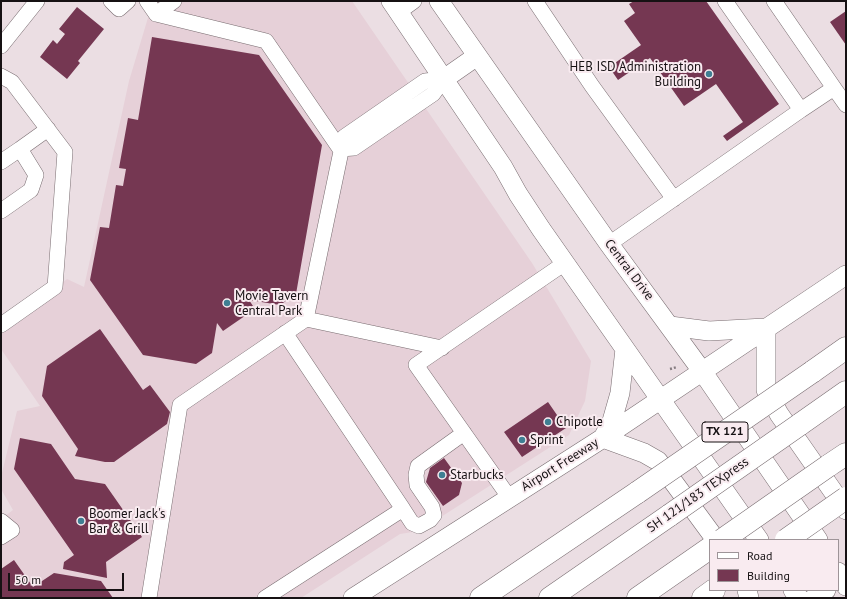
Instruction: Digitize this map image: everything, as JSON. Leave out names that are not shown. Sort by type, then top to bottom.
[{"type":"highway","name":"TX 121","points":[[481,598],[638,492],[846,348]]},
{"type":"highway","name":"SH 121/183 TEXpress","points":[[550,598],[846,392]]},
{"type":"highway","points":[[723,539],[846,454]]},
{"type":"highway","points":[[787,539],[846,498]]},
{"type":"highway","points":[[638,598],[704,552]]},
{"type":"highway","points":[[703,598],[713,591]]},
{"type":"main road","name":"Central Drive","points":[[439,1],[609,244],[702,371],[817,539]]},
{"type":"main road","points":[[395,6],[503,167],[518,194],[565,263],[758,539]]},
{"type":"main road","points":[[444,79],[477,56]]},
{"type":"main road","name":"Airport Freeway","points":[[353,598],[603,438],[846,275]]},
{"type":"main road","points":[[670,326],[709,331],[766,328],[766,390],[779,414],[846,510]]},
{"type":"main road","points":[[625,349],[620,393],[612,421],[603,438],[644,453],[658,461],[715,539]]},
{"type":"main road","points":[[814,598],[824,591]]},
{"type":"street","points":[[1,46],[37,1]]},
{"type":"street","points":[[111,1],[119,9],[128,1]]},
{"type":"street","points":[[147,1],[156,14],[266,41],[340,149]]},
{"type":"street","points":[[156,14],[174,1]]},
{"type":"street","points":[[395,6],[414,1]]},
{"type":"street","points":[[535,1],[592,86],[674,199]]},
{"type":"street","points":[[726,1],[801,110]]},
{"type":"street","points":[[774,1],[846,106]]},
{"type":"street","points":[[1,76],[12,82],[65,152],[55,287],[1,325]]},
{"type":"street","points":[[306,319],[340,149],[344,137],[425,81],[444,79]]},
{"type":"street","points":[[609,244],[834,88]]},
{"type":"street","points":[[1,162],[48,129]]},
{"type":"street","points":[[1,212],[31,190],[36,175],[20,149]]},
{"type":"street","points":[[509,497],[416,365],[565,263]]},
{"type":"street","points":[[149,598],[180,404],[306,319],[442,348]]},
{"type":"street","points":[[285,332],[412,523],[419,526],[430,520],[434,515],[432,507],[417,485],[416,475],[418,466],[464,433]]},
{"type":"street","points":[[266,598],[403,509]]},
{"type":"street","points":[[1,521],[12,530],[1,537]]},
{"type":"shaded area","points":[[153,1],[352,1],[532,263],[591,361],[585,401],[569,435],[419,531],[400,534],[301,598],[1,598],[1,519],[13,510],[1,489],[1,477],[17,411],[40,406],[1,349],[1,334],[67,279],[84,287],[129,81]]},
{"type":"building","name":"HEB ISD Administration Building","points":[[634,1],[706,1],[779,104],[727,141],[723,136],[743,122],[716,84],[684,106],[650,58],[618,80],[609,67],[641,45],[624,21],[635,13],[629,4]]},
{"type":"building","points":[[77,7],[104,29],[78,61],[80,63],[67,79],[40,57],[53,40],[57,44],[65,34],[59,29]]},
{"type":"building","points":[[846,11],[846,45],[830,22]]},
{"type":"building","points":[[152,37],[259,55],[322,145],[296,294],[280,305],[249,300],[255,309],[223,331],[217,323],[212,353],[196,364],[143,355],[90,280],[100,227],[109,228],[116,185],[123,186],[126,169],[119,168],[128,118],[138,120]]},
{"type":"building","points":[[100,329],[143,390],[150,385],[170,412],[167,424],[114,462],[105,462],[75,456],[78,449],[42,396],[47,366]]},
{"type":"building","points":[[548,402],[566,428],[522,457],[504,432]]},
{"type":"building","points":[[20,438],[51,444],[75,479],[105,484],[142,537],[106,562],[107,578],[63,569],[64,562],[74,555],[14,469]]},
{"type":"building","name":"Starbucks","points":[[444,458],[462,483],[459,495],[443,506],[426,482],[430,468]]},
{"type":"building","points":[[14,560],[33,587],[54,573],[101,581],[113,598],[1,598],[1,569]]},
{"type":"place","name":"HEB ISD Administration Building","points":[[709,74]]},
{"type":"place","name":"Movie Tavern Central Park","points":[[227,303]]},
{"type":"place","name":"Chipotle","points":[[548,422]]},
{"type":"place","name":"Sprint","points":[[522,440]]},
{"type":"place","name":"Starbucks","points":[[442,475]]},
{"type":"place","name":"Boomer Jack's Bar & Grill","points":[[81,521]]}]
